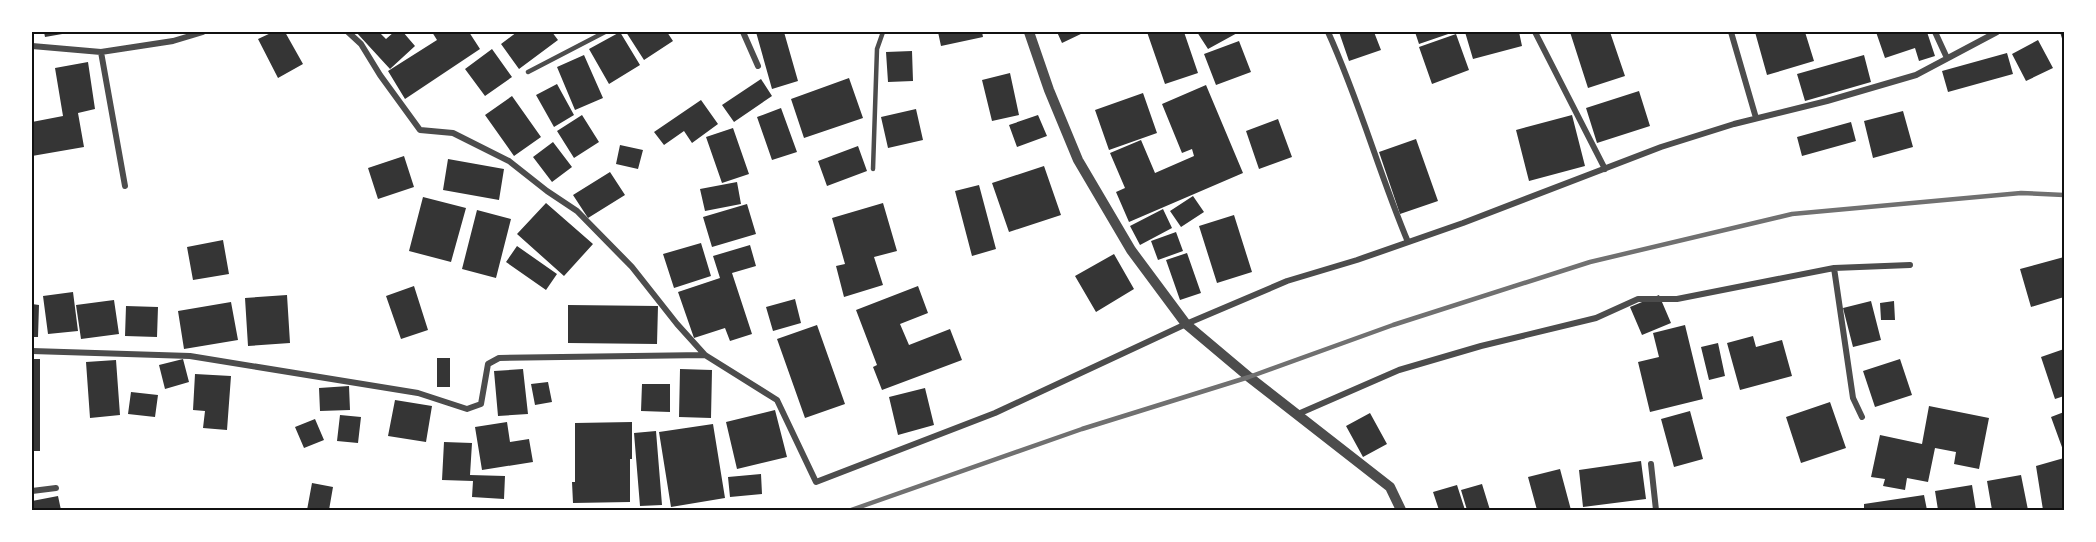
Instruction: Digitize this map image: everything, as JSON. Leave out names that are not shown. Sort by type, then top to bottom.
[{"type":"street","points":[[32,46],[101,52],[173,41],[204,32]]},
{"type":"street","points":[[348,32],[361,44],[380,75],[420,130],[453,133],[500,157],[577,211],[632,267],[705,355],[777,400],[816,482],[994,413],[1186,324],[1287,281],[1408,242],[1661,147],[1756,118],[1827,101],[1916,75],[1996,32]]},
{"type":"street","points":[[743,32],[758,66]]},
{"type":"street","points":[[1029,32],[1049,90],[1078,160],[1131,250],[1186,324],[1249,378],[1390,487],[1401,510]]},
{"type":"street","points":[[1328,32],[1345,68],[1386,189],[1408,242]]},
{"type":"street","points":[[1535,32],[1605,169]]},
{"type":"street","points":[[1731,32],[1756,118]]},
{"type":"street","points":[[1935,32],[1947,58]]},
{"type":"street","points":[[101,52],[125,186]]},
{"type":"street","points":[[1298,414],[1399,370],[1480,346],[1596,318],[1638,299],[1677,299],[1834,268],[1910,265]]},
{"type":"street","points":[[1834,268],[1853,398],[1862,417]]},
{"type":"street","points":[[32,351],[190,356],[418,393],[467,409],[481,404],[488,364],[499,358],[705,355]]},
{"type":"street","points":[[1652,464],[1656,510]]},
{"type":"street","points":[[32,491],[56,488]]},
{"type":"lane","points":[[528,72],[604,32]]},
{"type":"lane","points":[[873,169],[877,49],[883,32]]},
{"type":"building","points":[[44,32],[68,32],[68,33],[45,37]]},
{"type":"building","points":[[273,32],[285,32],[303,64],[278,78],[258,39]]},
{"type":"building","points":[[356,32],[379,32],[386,39],[394,32],[403,32],[415,46],[390,69]]},
{"type":"building","points":[[432,32],[469,32],[480,49],[405,99],[388,71],[437,40]]},
{"type":"building","points":[[517,32],[552,32],[558,40],[519,69],[501,44]]},
{"type":"building","points":[[620,32],[640,65],[609,84],[589,49]]},
{"type":"building","points":[[626,32],[667,32],[673,41],[644,60]]},
{"type":"building","points":[[756,32],[784,32],[798,81],[772,89]]},
{"type":"building","points":[[938,32],[982,32],[983,37],[941,46]]},
{"type":"building","points":[[1057,32],[1085,32],[1062,43]]},
{"type":"building","points":[[1147,32],[1184,32],[1198,73],[1165,84]]},
{"type":"building","points":[[1197,32],[1239,32],[1208,49]]},
{"type":"building","points":[[1339,32],[1374,32],[1381,50],[1349,61]]},
{"type":"building","points":[[1415,32],[1454,32],[1419,44]]},
{"type":"building","points":[[1465,32],[1519,32],[1522,46],[1473,59]]},
{"type":"building","points":[[1570,32],[1610,32],[1625,76],[1588,88]]},
{"type":"building","points":[[1755,32],[1805,32],[1814,61],[1767,75]]},
{"type":"building","points":[[1876,32],[1927,32],[1935,56],[1919,61],[1915,48],[1885,58]]},
{"type":"building","points":[[2060,32],[2064,32],[2064,45]]},
{"type":"building","points":[[1456,34],[1469,70],[1432,84],[1419,47]]},
{"type":"building","points":[[2038,40],[2053,68],[2026,81],[2012,54]]},
{"type":"building","points":[[1239,41],[1251,72],[1216,85],[1204,54]]},
{"type":"building","points":[[492,49],[512,77],[485,96],[465,69]]},
{"type":"building","points":[[912,51],[913,81],[888,82],[886,52]]},
{"type":"building","points":[[2007,53],[2013,74],[1948,92],[1942,71]]},
{"type":"building","points":[[584,55],[603,98],[575,110],[557,67]]},
{"type":"building","points":[[1864,55],[1871,82],[1805,101],[1797,74]]},
{"type":"building","points":[[88,62],[95,109],[78,113],[84,147],[32,156],[32,122],[63,116],[55,68]]},
{"type":"building","points":[[1010,73],[1019,115],[992,121],[982,80]]},
{"type":"building","points":[[849,78],[863,118],[804,138],[791,99]]},
{"type":"building","points":[[761,79],[772,96],[734,122],[722,105]]},
{"type":"building","points":[[557,84],[574,115],[554,127],[536,95]]},
{"type":"building","points":[[1206,85],[1243,173],[1129,222],[1116,192],[1125,188],[1110,153],[1141,140],[1155,173],[1194,156],[1192,149],[1182,153],[1162,104]]},
{"type":"building","points":[[1639,91],[1650,126],[1597,143],[1586,108]]},
{"type":"building","points":[[1143,93],[1157,133],[1109,150],[1095,110]]},
{"type":"building","points":[[512,96],[541,137],[514,156],[485,115]]},
{"type":"building","points":[[701,100],[718,124],[692,143],[684,131],[664,145],[654,132]]},
{"type":"building","points":[[781,108],[797,152],[772,160],[757,117]]},
{"type":"building","points":[[916,109],[923,140],[888,148],[881,117]]},
{"type":"building","points":[[1903,111],[1913,147],[1873,158],[1864,121]]},
{"type":"building","points":[[582,115],[599,142],[574,158],[557,131]]},
{"type":"building","points":[[1038,115],[1047,136],[1017,147],[1009,125]]},
{"type":"building","points":[[1572,115],[1585,166],[1529,181],[1516,130]]},
{"type":"building","points":[[1278,119],[1292,157],[1259,169],[1246,131]]},
{"type":"building","points":[[1851,122],[1856,141],[1802,156],[1797,137]]},
{"type":"building","points":[[733,128],[749,174],[722,183],[706,137]]},
{"type":"building","points":[[1416,139],[1438,201],[1400,214],[1379,152]]},
{"type":"building","points":[[553,142],[572,167],[552,182],[533,157]]},
{"type":"building","points":[[620,145],[643,150],[638,169],[616,164]]},
{"type":"building","points":[[858,146],[867,171],[827,186],[818,161]]},
{"type":"building","points":[[404,156],[414,187],[378,199],[368,168]]},
{"type":"building","points":[[448,159],[504,169],[499,200],[443,190]]},
{"type":"building","points":[[1044,166],[1061,215],[1009,232],[992,183]]},
{"type":"building","points":[[610,172],[625,195],[588,218],[573,195]]},
{"type":"building","points":[[737,182],[741,204],[705,211],[700,189]]},
{"type":"building","points":[[979,185],[996,249],[972,256],[955,191]]},
{"type":"building","points":[[1193,196],[1204,212],[1181,227],[1170,211]]},
{"type":"building","points":[[423,197],[466,208],[451,262],[409,251]]},
{"type":"building","points":[[546,203],[593,244],[564,276],[517,234]]},
{"type":"building","points":[[883,203],[897,251],[874,257],[883,285],[844,297],[836,266],[845,264],[832,218]]},
{"type":"building","points":[[747,204],[756,234],[712,247],[703,217]]},
{"type":"building","points":[[1163,209],[1172,228],[1140,245],[1130,226]]},
{"type":"building","points":[[477,210],[511,219],[496,278],[462,269]]},
{"type":"building","points":[[1234,215],[1252,272],[1217,283],[1199,226]]},
{"type":"building","points":[[1176,232],[1183,251],[1158,260],[1151,241]]},
{"type":"building","points":[[223,240],[229,274],[193,280],[187,247]]},
{"type":"building","points":[[701,243],[711,276],[674,288],[663,254]]},
{"type":"building","points":[[750,245],[756,266],[732,273],[752,334],[730,341],[725,328],[694,338],[678,292],[720,278],[713,256]]},
{"type":"building","points":[[517,246],[557,274],[546,290],[506,262]]},
{"type":"building","points":[[1187,253],[1201,293],[1180,300],[1166,260]]},
{"type":"building","points":[[1114,254],[1134,289],[1096,312],[1075,276]]},
{"type":"building","points":[[2064,257],[2064,297],[2031,307],[2020,269]]},
{"type":"building","points":[[414,286],[428,330],[401,339],[386,296]]},
{"type":"building","points":[[918,286],[928,313],[900,324],[909,345],[950,329],[962,360],[882,390],[873,367],[877,365],[856,310]]},
{"type":"building","points":[[73,292],[78,331],[48,334],[43,296]]},
{"type":"building","points":[[287,295],[290,343],[248,346],[245,298]]},
{"type":"building","points":[[1659,295],[1671,323],[1642,335],[1630,307]]},
{"type":"building","points":[[795,299],[801,323],[773,331],[766,307]]},
{"type":"building","points":[[114,300],[119,334],[81,339],[76,305]]},
{"type":"building","points":[[1871,301],[1881,340],[1853,347],[1843,308]]},
{"type":"building","points":[[1894,301],[1895,320],[1881,320],[1880,303]]},
{"type":"building","points":[[231,302],[238,340],[184,349],[178,311]]},
{"type":"building","points":[[32,304],[39,305],[38,337],[32,337]]},
{"type":"building","points":[[568,305],[658,306],[657,344],[568,343]]},
{"type":"building","points":[[126,306],[158,307],[157,337],[125,336]]},
{"type":"building","points":[[817,325],[845,404],[805,418],[777,339]]},
{"type":"building","points":[[1685,325],[1703,399],[1650,412],[1638,362],[1659,357],[1653,333]]},
{"type":"building","points":[[1753,336],[1756,347],[1782,340],[1792,376],[1740,390],[1727,343]]},
{"type":"building","points":[[1718,343],[1725,376],[1709,380],[1701,347]]},
{"type":"building","points":[[2064,349],[2064,396],[2055,399],[2041,357]]},
{"type":"building","points":[[437,358],[450,358],[450,387],[437,387]]},
{"type":"building","points":[[32,359],[40,359],[40,451],[32,451]]},
{"type":"building","points":[[183,359],[189,382],[165,389],[159,365]]},
{"type":"building","points":[[1900,359],[1912,395],[1875,407],[1863,371]]},
{"type":"building","points":[[116,360],[120,415],[90,418],[86,362]]},
{"type":"building","points":[[523,369],[528,414],[498,416],[494,371]]},
{"type":"building","points":[[680,369],[712,370],[711,418],[679,417]]},
{"type":"building","points":[[195,374],[231,376],[227,430],[203,428],[205,411],[193,410]]},
{"type":"building","points":[[548,382],[552,402],[535,405],[531,384]]},
{"type":"building","points":[[642,384],[670,384],[670,412],[641,411]]},
{"type":"building","points":[[349,386],[350,410],[320,411],[319,388]]},
{"type":"building","points":[[925,388],[934,425],[898,435],[889,397]]},
{"type":"building","points":[[131,392],[158,395],[155,417],[128,414]]},
{"type":"building","points":[[395,400],[432,406],[426,442],[388,436]]},
{"type":"building","points":[[1830,402],[1846,448],[1801,463],[1786,417]]},
{"type":"building","points":[[1929,406],[1989,418],[1979,469],[1954,464],[1956,452],[1935,448],[1928,482],[1907,478],[1905,490],[1883,486],[1885,479],[1871,477],[1880,435],[1922,444]]},
{"type":"building","points":[[775,410],[787,457],[737,469],[726,422]]},
{"type":"building","points":[[1690,411],[1703,459],[1674,467],[1661,419]]},
{"type":"building","points":[[2064,412],[2064,450],[2063,450],[2051,417]]},
{"type":"building","points":[[1370,413],[1387,444],[1363,457],[1346,426]]},
{"type":"building","points":[[340,415],[361,417],[358,443],[337,441]]},
{"type":"building","points":[[315,419],[324,440],[304,448],[295,427]]},
{"type":"building","points":[[507,422],[510,442],[529,439],[533,462],[482,470],[475,427]]},
{"type":"building","points":[[632,422],[630,502],[573,503],[575,423]]},
{"type":"building","points":[[713,424],[725,498],[671,507],[659,432]]},
{"type":"building","points":[[656,431],[662,505],[640,506],[634,433]]},
{"type":"building","points":[[444,442],[472,443],[470,475],[505,476],[504,499],[472,497],[473,481],[442,480]]},
{"type":"building","points":[[2064,458],[2064,510],[2043,510],[2036,466]]},
{"type":"building","points":[[1641,461],[1646,499],[1583,507],[1579,470]]},
{"type":"building","points":[[1560,469],[1571,510],[1537,510],[1528,477]]},
{"type":"building","points":[[761,474],[762,494],[730,497],[728,477]]},
{"type":"building","points":[[2021,475],[2028,510],[1992,510],[1987,481]]},
{"type":"building","points":[[312,483],[333,487],[329,510],[307,510]]},
{"type":"building","points":[[1482,484],[1490,510],[1467,510],[1461,490]]},
{"type":"building","points":[[1457,485],[1465,510],[1439,510],[1433,492]]},
{"type":"building","points":[[1972,485],[1976,510],[1938,510],[1935,491]]},
{"type":"building","points":[[1924,495],[1927,510],[1864,510],[1864,504]]},
{"type":"building","points":[[58,496],[61,510],[32,510],[32,501]]},
{"type":"railway","points":[[851,510],[1082,429],[1249,377],[1393,325],[1590,262],[1792,214],[2021,193],[2064,195]]}]
